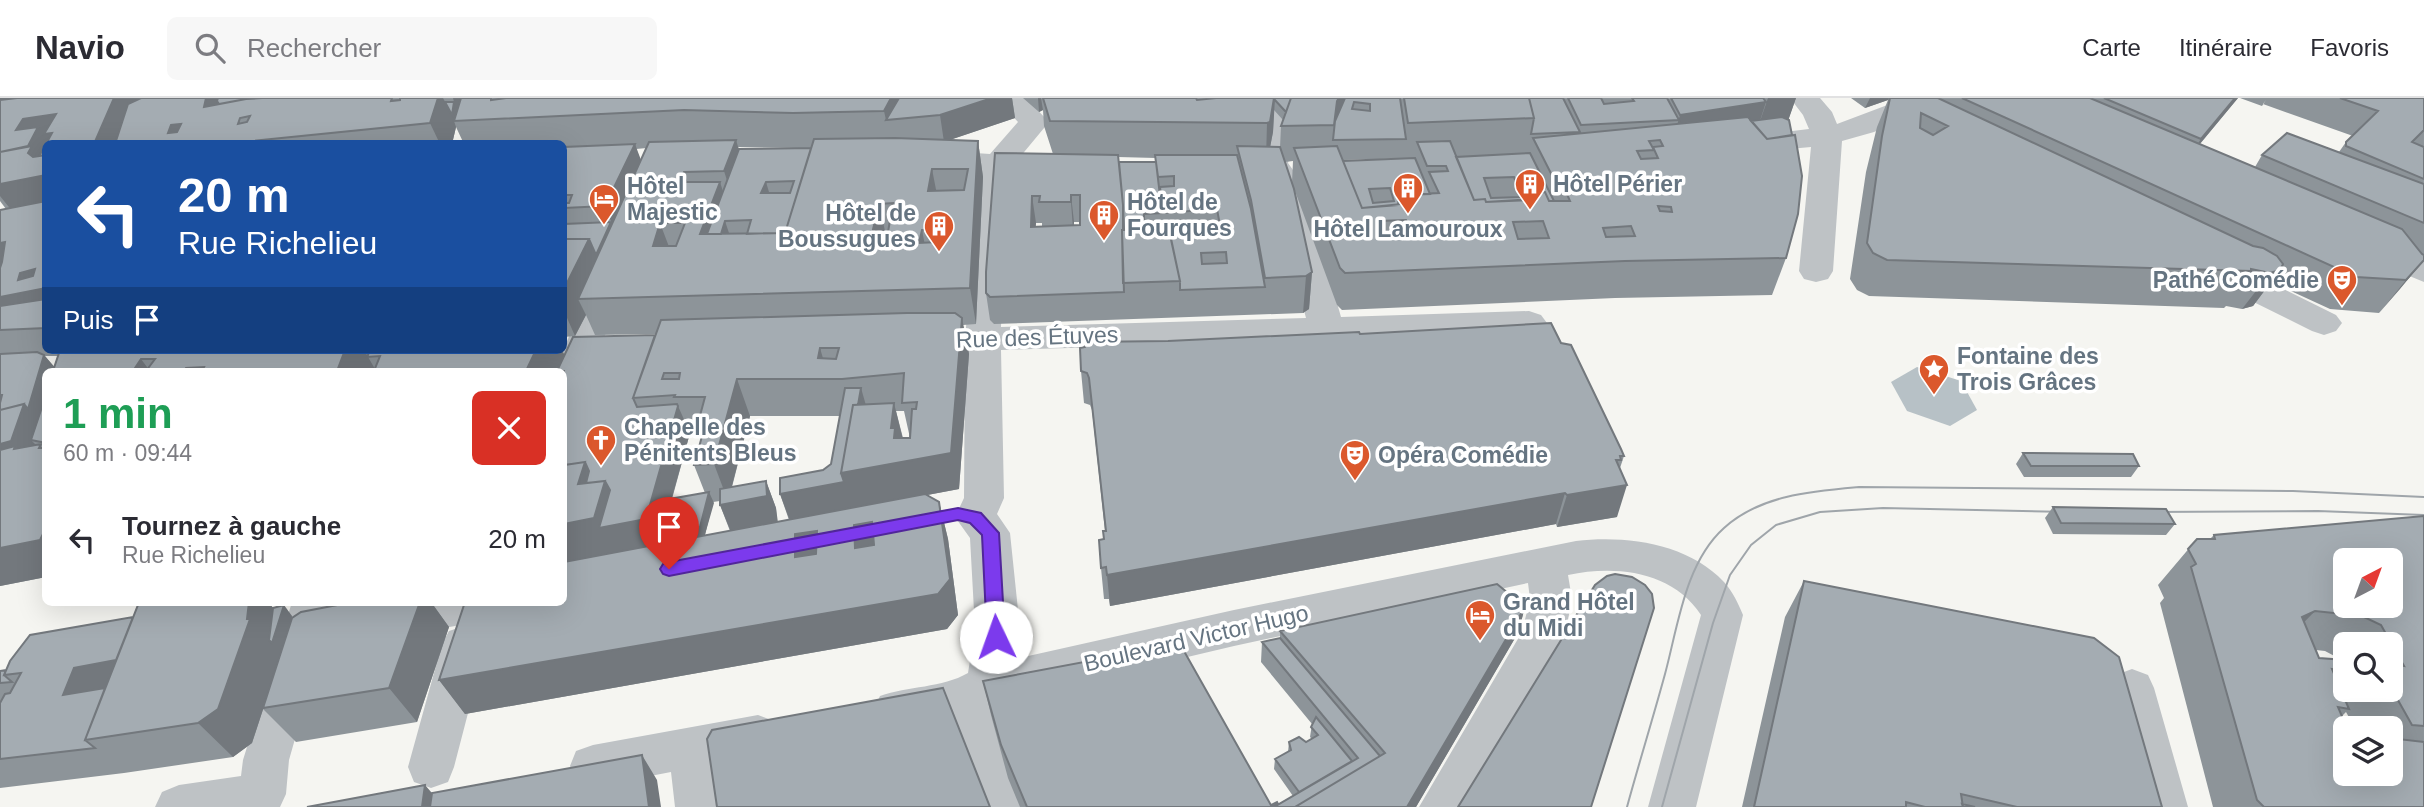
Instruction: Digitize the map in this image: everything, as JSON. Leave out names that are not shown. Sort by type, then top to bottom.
[{"type":"street","points":[[1010,98],[1045,117]]},
{"type":"street","points":[[1255,98],[1281,131],[1273,163],[1287,184],[1327,329]]},
{"type":"street","points":[[1804,98],[1817,112],[1827,136],[1816,271]]},
{"type":"street","points":[[1714,147],[1827,136],[1863,126],[1931,98]]},
{"type":"street","points":[[1894,112],[1936,132]]},
{"type":"street","points":[[1045,117],[918,159],[1079,169]]},
{"type":"street","points":[[1004,807],[976,691],[995,664],[990,533],[960,517],[984,498],[983,339],[991,172],[1045,117]]},
{"type":"street","points":[[2341,235],[2424,271]]},
{"type":"street","points":[[567,383],[623,250]]},
{"type":"street","points":[[2188,256],[2324,323]]},
{"type":"street","name":"Rue des Étuves","points":[[886,342],[1529,323]]},
{"type":"street","points":[[567,350],[622,349]]},
{"type":"street","name":"Boulevard Victor Hugo","points":[[855,717],[976,691],[1234,628],[1561,560],[1629,555],[1652,562],[1706,590],[1716,598],[1722,615],[1672,807]]},
{"type":"street","points":[[1443,807],[1544,635],[1561,560]]},
{"type":"street","points":[[179,807],[266,801],[266,760],[329,622],[457,606]]},
{"type":"street","points":[[473,787],[418,783],[480,606]]},
{"type":"street","points":[[2132,688],[2164,807]]},
{"type":"street","points":[[554,773],[800,727]]},
{"type":"street","points":[[691,748],[699,807]]},
{"type":"shaded area","points":[[1917,367],[1961,381],[1977,410],[1950,426],[1907,411],[1891,382]]},
{"type":"building","points":[[114,98],[96,140],[48,140],[52,133],[44,134],[56,114],[23,119],[16,130],[38,127],[28,146],[0,152],[0,100]]},
{"type":"building","points":[[141,98],[206,98],[204,107],[262,98],[392,98],[391,101],[400,98],[438,98],[430,123],[262,140],[116,140],[128,104]],"holes":[[[250,116],[247,122],[238,124],[240,118]],[[181,124],[177,132],[168,133],[171,125]]]},
{"type":"building","points":[[218,98],[262,98],[219,104]]},
{"type":"building","points":[[461,98],[891,98],[884,111],[793,113],[684,110],[454,121]]},
{"type":"building","points":[[899,98],[992,98],[940,115],[886,120]]},
{"type":"building","points":[[1043,98],[1274,98],[1270,122],[1267,123],[1050,121]]},
{"type":"building","points":[[1291,98],[1286,112],[1274,99]]},
{"type":"building","points":[[1291,98],[1339,98],[1334,125],[1281,126]]},
{"type":"building","points":[[1345,98],[1400,98],[1406,139],[1333,140],[1335,121]],"holes":[[[1354,102],[1370,104],[1370,111],[1352,109]]]},
{"type":"building","points":[[1404,98],[1529,98],[1534,118],[1408,123]]},
{"type":"building","points":[[1529,98],[1563,98],[1580,132],[1531,134],[1534,118]]},
{"type":"building","points":[[1568,98],[1601,98],[1604,104],[1634,101],[1632,98],[1667,98],[1679,120],[1581,125]]},
{"type":"building","points":[[1671,98],[1763,98],[1766,102],[1680,115]]},
{"type":"building","points":[[1890,98],[1938,98],[2253,246],[2263,248],[2277,256],[2283,264],[2280,270],[2270,273],[2251,269],[1887,260],[1873,253],[1867,243]],"holes":[[[1921,113],[1948,126],[1933,135],[1920,128]]]},
{"type":"building","points":[[1962,98],[2090,98],[2402,229],[2424,255],[2424,260],[2406,280],[2356,277]]},
{"type":"building","points":[[2104,98],[2235,98],[2201,139]]},
{"type":"building","points":[[2340,98],[2424,98],[2424,130],[2412,142],[2424,147],[2424,179],[2346,146],[2346,142],[2378,111]]},
{"type":"building","points":[[445,102],[454,102],[452,115]]},
{"type":"building","points":[[1748,117],[1767,139],[1795,135],[1802,176],[1798,214],[1786,258],[1625,261],[1345,273],[1340,268],[1294,148],[1337,146],[1362,208],[1402,204],[1399,195],[1439,193],[1429,172],[1448,171],[1446,166],[1427,166],[1417,142],[1450,141],[1474,200],[1485,199],[1486,202],[1536,199],[1534,193],[1545,192],[1549,201],[1570,201],[1566,192],[1561,193],[1533,138]],"holes":[[[1660,140],[1663,146],[1653,147],[1658,158],[1641,159],[1637,151],[1654,150],[1649,141]],[[1658,206],[1671,207],[1672,212],[1660,211]],[[1406,220],[1410,232],[1383,234],[1379,221]],[[1543,221],[1549,238],[1518,239],[1513,222]],[[1631,226],[1635,236],[1606,237],[1603,228]]]},
{"type":"building","points":[[1782,117],[1789,120],[1792,135],[1767,139],[1751,121]]},
{"type":"building","points":[[2287,133],[2424,184],[2424,223],[2262,155]]},
{"type":"building","points":[[814,139],[978,141],[970,288],[578,299],[649,142],[736,140],[724,171],[684,172],[679,182],[720,182],[700,234],[785,233]],"holes":[[[932,169],[968,169],[964,190],[928,191]],[[893,203],[887,238],[871,238],[879,204]],[[660,223],[685,223],[676,246],[653,246]],[[922,230],[940,230],[938,242],[919,243]]]},
{"type":"building","points":[[635,144],[605,206],[567,208],[572,195],[567,195],[567,147]]},
{"type":"building","points":[[32,146],[28,153],[33,157],[42,156],[42,176],[0,184],[0,152]]},
{"type":"building","points":[[1237,146],[1280,147],[1294,189],[1312,272],[1306,276],[1265,278],[1251,200]]},
{"type":"building","points":[[811,148],[785,233],[747,234],[751,220],[725,221],[721,234],[707,234],[739,149]],"holes":[[[794,181],[790,193],[761,193],[766,182]]]},
{"type":"building","name":"Hôtel de Fourques","points":[[995,153],[1118,155],[1123,205],[1124,292],[990,297],[986,293]],"holes":[[[1071,195],[1080,195],[1080,225],[1031,227],[1032,196],[1040,196],[1039,202],[1071,202]]]},
{"type":"building","points":[[1530,153],[1554,201],[1549,201],[1545,192],[1534,193],[1533,200],[1474,200],[1456,157]],"holes":[[[1514,177],[1521,197],[1491,198],[1484,178]]]},
{"type":"building","points":[[1155,155],[1237,155],[1251,209],[1265,287],[1180,290],[1170,235],[1221,231],[1217,209],[1163,213],[1160,187],[1174,186],[1174,176],[1158,177]],"holes":[[[1226,252],[1227,263],[1202,264],[1201,253]]]},
{"type":"building","points":[[1415,158],[1430,194],[1399,195],[1398,205],[1362,208],[1343,161]],"holes":[[[1390,188],[1394,201],[1373,203],[1369,189]]]},
{"type":"building","points":[[1119,162],[1156,162],[1162,213],[1144,214],[1144,229],[1124,230]]},
{"type":"building","points":[[42,202],[42,289],[0,297],[0,268],[5,242],[0,243],[0,210]],"holes":[[[35,269],[33,276],[18,280],[20,273]]]},
{"type":"building","points":[[611,222],[596,255],[589,239],[567,239],[567,224]]},
{"type":"building","points":[[1169,229],[1180,281],[1123,283],[1122,230]]},
{"type":"building","points":[[567,239],[589,239],[567,283]]},
{"type":"building","points":[[42,300],[42,328],[0,330],[0,306]]},
{"type":"building","points":[[955,313],[962,318],[951,453],[841,473],[853,405],[894,403],[891,428],[895,428],[894,438],[910,438],[912,409],[916,409],[917,402],[902,403],[904,373],[842,379],[737,379],[714,464],[694,465],[706,422],[698,423],[705,397],[674,397],[675,395],[633,398],[661,320]],"holes":[[[820,348],[839,348],[836,359],[818,358]],[[664,373],[680,373],[679,379],[662,379]]]},
{"type":"building","name":"Opéra Comédie","points":[[1551,323],[1561,343],[1571,345],[1621,449],[1624,456],[1620,456],[1621,460],[1616,460],[1627,485],[1567,495],[1565,493],[1107,575],[1106,567],[1101,568],[1099,540],[1104,539],[1103,531],[1106,531],[1089,378],[1087,373],[1081,371],[1080,348],[1085,347],[1085,342],[1360,334]]},
{"type":"building","name":"Chapelle des Pénitents Bleus","points":[[655,335],[633,398],[637,407],[678,406],[646,519],[599,528],[610,490],[605,481],[586,483],[589,471],[585,462],[567,465],[567,368],[558,368],[573,337]]},
{"type":"building","points":[[37,352],[44,355],[28,409],[24,404],[0,410],[0,354]]},
{"type":"building","points":[[59,354],[343,354],[338,368],[148,368],[155,359],[141,359],[135,368],[54,368]]},
{"type":"building","points":[[368,354],[534,354],[527,368],[375,368],[380,356],[367,357]]},
{"type":"building","points":[[845,388],[861,388],[858,405],[853,405],[841,473],[844,482],[780,494],[780,478],[823,470],[831,464]]},
{"type":"building","points":[[24,404],[11,441],[0,444],[0,410]]},
{"type":"building","points":[[42,407],[42,442],[31,440]]},
{"type":"building","points":[[41,444],[42,536],[40,540],[0,548],[0,450],[15,446],[14,449]]},
{"type":"building","points":[[2023,453],[2133,454],[2139,466],[2031,466]]},
{"type":"building","points":[[585,462],[578,484],[605,481],[594,518],[567,523],[567,465]]},
{"type":"building","points":[[766,481],[767,496],[720,505],[720,489]]},
{"type":"building","points":[[709,492],[700,527],[654,535],[664,500]]},
{"type":"building","points":[[925,494],[939,502],[950,579],[938,594],[439,680],[464,606],[567,606],[567,561]],"holes":[[[872,522],[874,545],[855,548],[854,525]],[[817,531],[816,554],[795,557],[795,534]]]},
{"type":"building","points":[[2053,507],[2166,509],[2175,524],[2061,523]]},
{"type":"building","points":[[2424,516],[2424,726],[2412,725],[2399,702],[2403,702],[2403,632],[2385,632],[2381,625],[2366,618],[2403,618],[2403,548],[2333,548],[2333,613],[2315,611],[2302,617],[2319,658],[2333,659],[2333,702],[2346,702],[2349,709],[2338,707],[2342,716],[2333,716],[2333,786],[2403,786],[2403,740],[2424,742],[2424,807],[2264,807],[2257,800],[2191,567],[2196,564],[2188,549],[2197,539],[2215,539],[2214,535]]},
{"type":"building","points":[[1615,574],[1632,577],[1645,585],[1652,594],[1654,608],[1591,807],[1458,807],[1595,585],[1607,576]]},
{"type":"building","points":[[1804,581],[2094,638],[2119,657],[2162,807],[2017,807],[1961,794],[1963,807],[1925,807],[1906,802],[1906,807],[1754,807]]},
{"type":"building","points":[[1497,584],[1525,607],[1407,807],[1295,807],[1385,753],[1280,631]]},
{"type":"building","points":[[138,606],[249,606],[247,619],[250,619],[218,709],[198,723],[85,740]]},
{"type":"building","points":[[284,606],[272,643],[269,640],[273,608]]},
{"type":"building","points":[[332,606],[419,606],[389,688],[263,708],[292,618],[301,612]]},
{"type":"building","points":[[133,617],[116,660],[74,668],[63,695],[105,688],[85,740],[95,748],[0,759],[0,703],[5,694],[10,693],[21,673],[4,675],[10,661],[30,635]]},
{"type":"building","points":[[1280,638],[1380,756],[1295,807],[1274,807],[1358,758],[1262,642]]},
{"type":"building","points":[[1180,644],[1272,807],[1027,807],[1001,745],[983,681]]},
{"type":"building","points":[[6,670],[4,675],[12,682],[0,683],[0,671]]},
{"type":"building","points":[[943,688],[990,807],[717,807],[707,739],[712,730]]},
{"type":"building","points":[[1316,717],[1352,761],[1299,792],[1275,759],[1291,750],[1289,742],[1299,737],[1306,742],[1318,735],[1311,727]]},
{"type":"building","points":[[642,755],[649,807],[430,807],[432,793]]},
{"type":"building","points":[[425,785],[422,807],[307,807]]},
{"type":"tram line","points":[[1627,807],[1692,577],[1711,542],[1724,528],[1754,508],[1806,493],[1859,487],[2293,491],[2424,497]]},
{"type":"tram line","points":[[1662,807],[1713,623],[1730,575],[1751,545],[1776,525],[1820,512],[1883,508],[2069,512]]},
{"type":"tram line","points":[[2149,512],[2318,511],[2424,515]]},
{"type":"place","name":"Hôtel Périer","points":[[1530,211]]},
{"type":"place","name":"Hôtel Lamouroux","points":[[1408,215]]},
{"type":"place","name":"Hôtel Majestic","points":[[604,226]]},
{"type":"place","name":"Hôtel de Fourques","points":[[1104,242]]},
{"type":"place","name":"Hôtel de Boussugues","points":[[939,253]]},
{"type":"place","name":"Pathé Comédie","points":[[2342,307]]},
{"type":"place","name":"Fontaine des Trois Grâces","points":[[1934,396]]},
{"type":"place","name":"Chapelle des Pénitents Bleus","points":[[601,467]]},
{"type":"place","name":"Opéra Comédie","points":[[1355,482]]},
{"type":"place","name":"Grand Hôtel du Midi","points":[[1480,642]]},
{"type":"route","points":[[669,569],[958,514],[975,517],[990,533],[996,637]]}]
